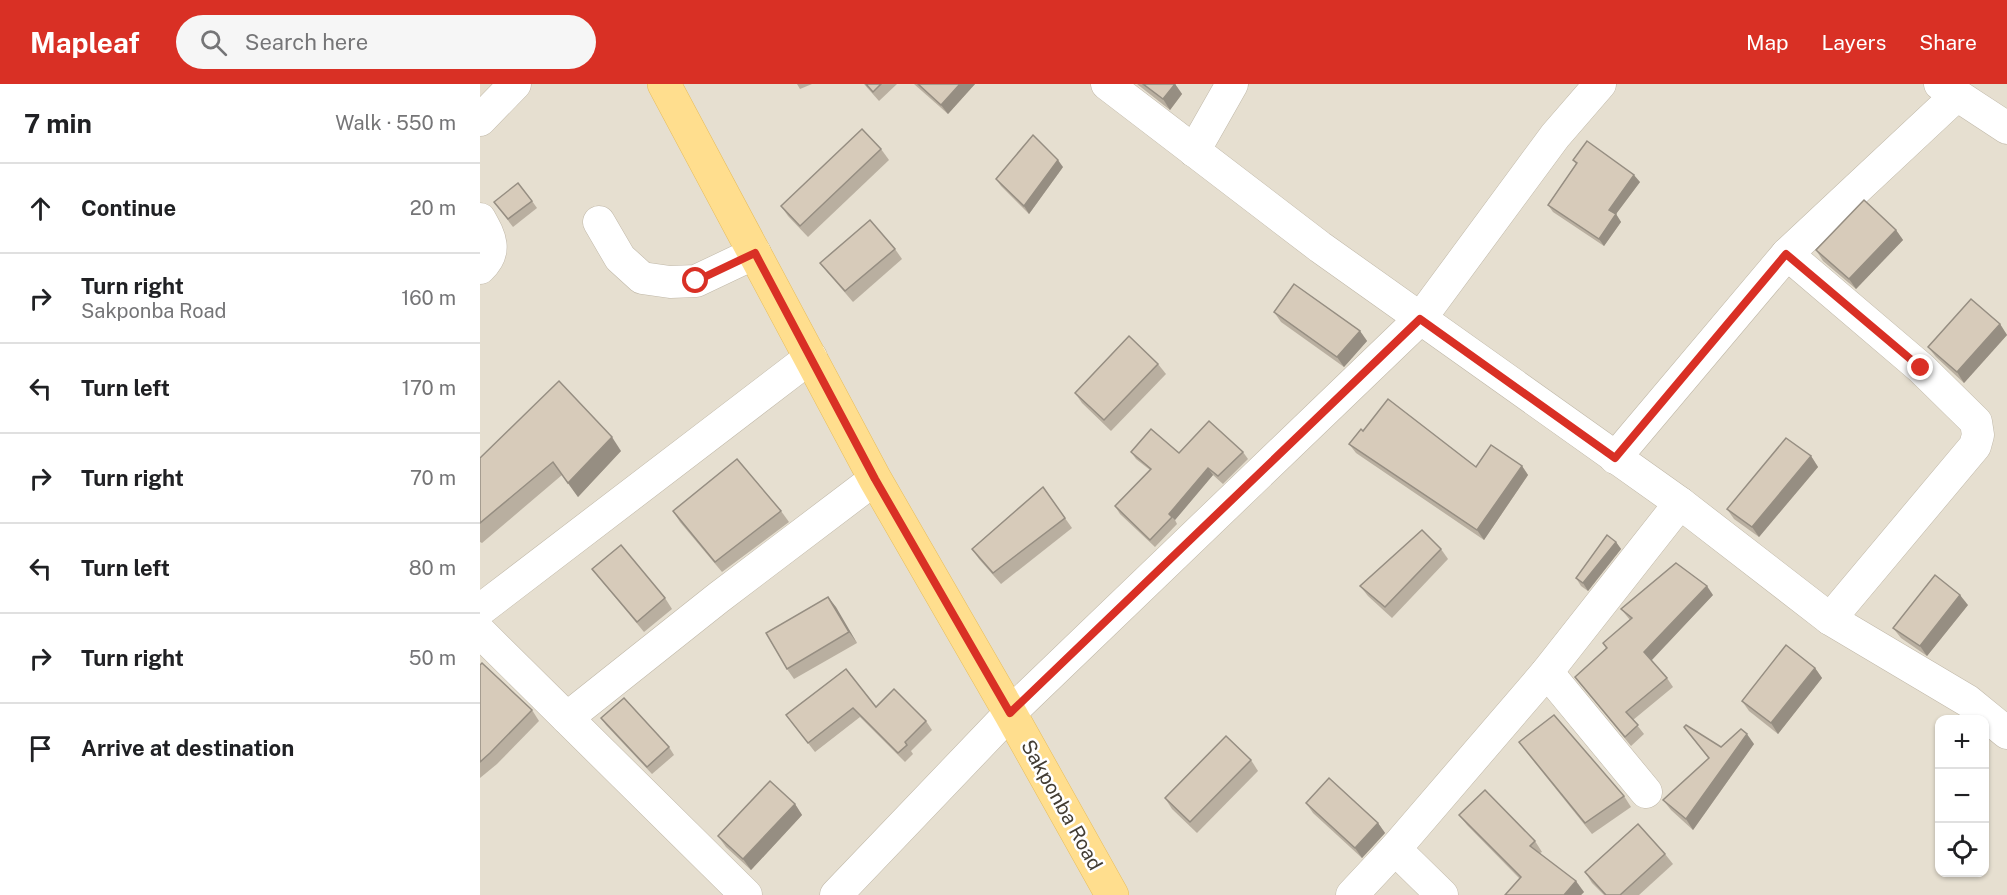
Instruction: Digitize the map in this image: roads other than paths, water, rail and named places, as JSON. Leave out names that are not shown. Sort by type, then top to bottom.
[{"type":"main road","name":"Sakponba Road","points":[[664,84],[875,479],[1112,895]]},
{"type":"street","points":[[480,120],[515,84]]},
{"type":"street","points":[[1107,84],[1320,247],[1680,503],[1830,619],[1968,701],[2007,733]]},
{"type":"street","points":[[1194,151],[1232,84]]},
{"type":"street","points":[[836,895],[1010,713],[1420,319],[1555,136],[1600,84]]},
{"type":"street","points":[[1615,458],[1786,254],[1948,90],[2007,128]]},
{"type":"street","points":[[480,219],[490,237],[491,250],[480,268]]},
{"type":"street","points":[[599,222],[620,258],[642,278],[677,283],[696,281],[755,253]]},
{"type":"street","points":[[1786,254],[1921,368],[1976,422],[1978,435],[1975,446],[1830,619]]},
{"type":"street","points":[[480,610],[811,357]]},
{"type":"street","points":[[567,718],[718,598],[875,479]]},
{"type":"street","points":[[1352,895],[1395,849],[1547,672],[1680,503]]},
{"type":"street","points":[[480,632],[746,895]]},
{"type":"street","points":[[1547,672],[1646,792]]},
{"type":"street","points":[[1395,849],[1442,895]]}]
